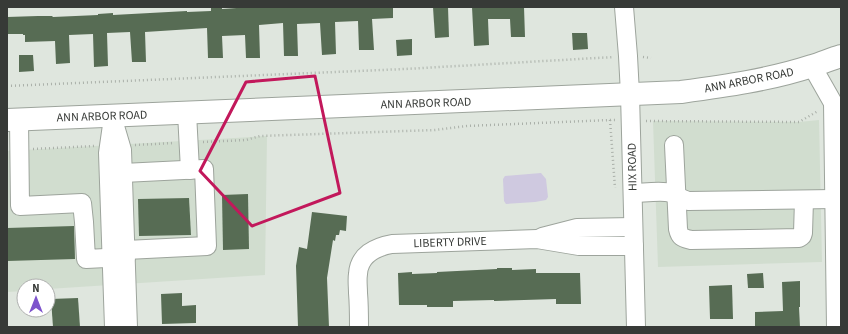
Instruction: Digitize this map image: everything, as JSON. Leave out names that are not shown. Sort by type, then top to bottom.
[{"type":"main road","name":"ANN ARBOR ROAD","points":[[13,120],[680,92],[759,80],[812,66],[841,56]]},
{"type":"street","name":"HIX ROAD","points":[[624,7],[630,94],[636,327]]},
{"type":"street","points":[[812,66],[831,106],[836,327]]},
{"type":"street","points":[[187,113],[190,170]]},
{"type":"street","points":[[112,116],[115,146],[122,150],[118,172],[121,255],[128,327]]},
{"type":"street","points":[[13,120],[20,150],[20,206],[82,203],[86,259],[207,246],[204,170],[118,172]]},
{"type":"street","points":[[674,145],[678,229],[682,238],[691,240],[799,238],[803,233],[804,200]]},
{"type":"street","points":[[633,193],[665,192],[688,201],[834,199]]},
{"type":"street","points":[[537,239],[577,228],[633,227]]},
{"type":"street","points":[[537,239],[579,246],[634,246]]},
{"type":"street","name":"LIBERTY DRIVE","points":[[359,327],[358,274],[360,264],[372,250],[381,246],[392,244],[537,239]]},
{"type":"street","points":[[114,327],[121,255]]},
{"type":"path","points":[[7,86],[397,69],[628,56],[651,58]]},
{"type":"path","points":[[20,150],[246,140],[260,136],[435,130],[467,126],[610,120],[631,122],[799,122],[831,106]]},
{"type":"path","points":[[610,120],[615,188]]},
{"type":"highlighted area","points":[[315,76],[340,193],[252,226],[200,171],[246,82]]},
{"type":"shaded area","points":[[819,120],[822,262],[658,267],[653,121],[799,122]]},
{"type":"shaded area","points":[[267,136],[265,275],[56,288],[56,278],[16,278],[16,291],[7,292],[7,151]]},
{"type":"shaded area","points":[[541,173],[546,179],[548,197],[546,200],[506,204],[504,201],[503,179],[505,176]]},
{"type":"building","points":[[211,7],[222,7],[222,9],[251,7],[393,7],[393,18],[372,19],[374,50],[359,50],[358,21],[335,22],[336,54],[322,55],[320,23],[297,24],[298,56],[284,56],[283,23],[259,25],[260,58],[246,58],[245,35],[222,36],[223,58],[208,58],[207,28],[145,32],[146,62],[132,62],[130,32],[107,33],[108,66],[94,67],[93,34],[69,35],[70,63],[56,64],[55,41],[25,42],[25,35],[23,34],[7,34],[7,17],[53,17],[113,13],[113,15],[211,11]]},
{"type":"building","points":[[433,7],[448,7],[449,37],[435,38]]},
{"type":"building","points":[[472,7],[524,7],[525,37],[511,37],[510,19],[488,19],[489,45],[474,46]]},
{"type":"building","points":[[572,33],[587,33],[588,49],[573,50]]},
{"type":"building","points":[[412,39],[412,55],[397,56],[396,40]]},
{"type":"building","points":[[19,55],[33,55],[34,71],[19,72]]},
{"type":"building","points":[[248,194],[249,249],[223,250],[222,195]]},
{"type":"building","points":[[189,198],[191,235],[139,236],[138,199]]},
{"type":"building","points":[[312,212],[347,216],[346,231],[340,230],[339,235],[336,235],[335,241],[333,240],[327,278],[329,327],[298,327],[296,266],[299,247],[307,249]]},
{"type":"building","points":[[74,226],[75,259],[7,261],[7,228]]},
{"type":"building","points":[[512,268],[512,270],[536,269],[536,273],[580,273],[581,304],[556,304],[556,299],[453,301],[453,307],[399,305],[398,273],[437,273]]},
{"type":"building","points":[[763,273],[764,288],[748,288],[747,274]]},
{"type":"building","points":[[800,281],[800,327],[755,327],[755,312],[783,311],[782,282]]},
{"type":"building","points":[[732,285],[733,319],[710,319],[709,286]]},
{"type":"building","points":[[182,293],[182,306],[196,305],[196,323],[162,324],[161,294]]},
{"type":"building","points":[[78,298],[80,327],[53,327],[52,318],[56,318],[56,299]]}]
